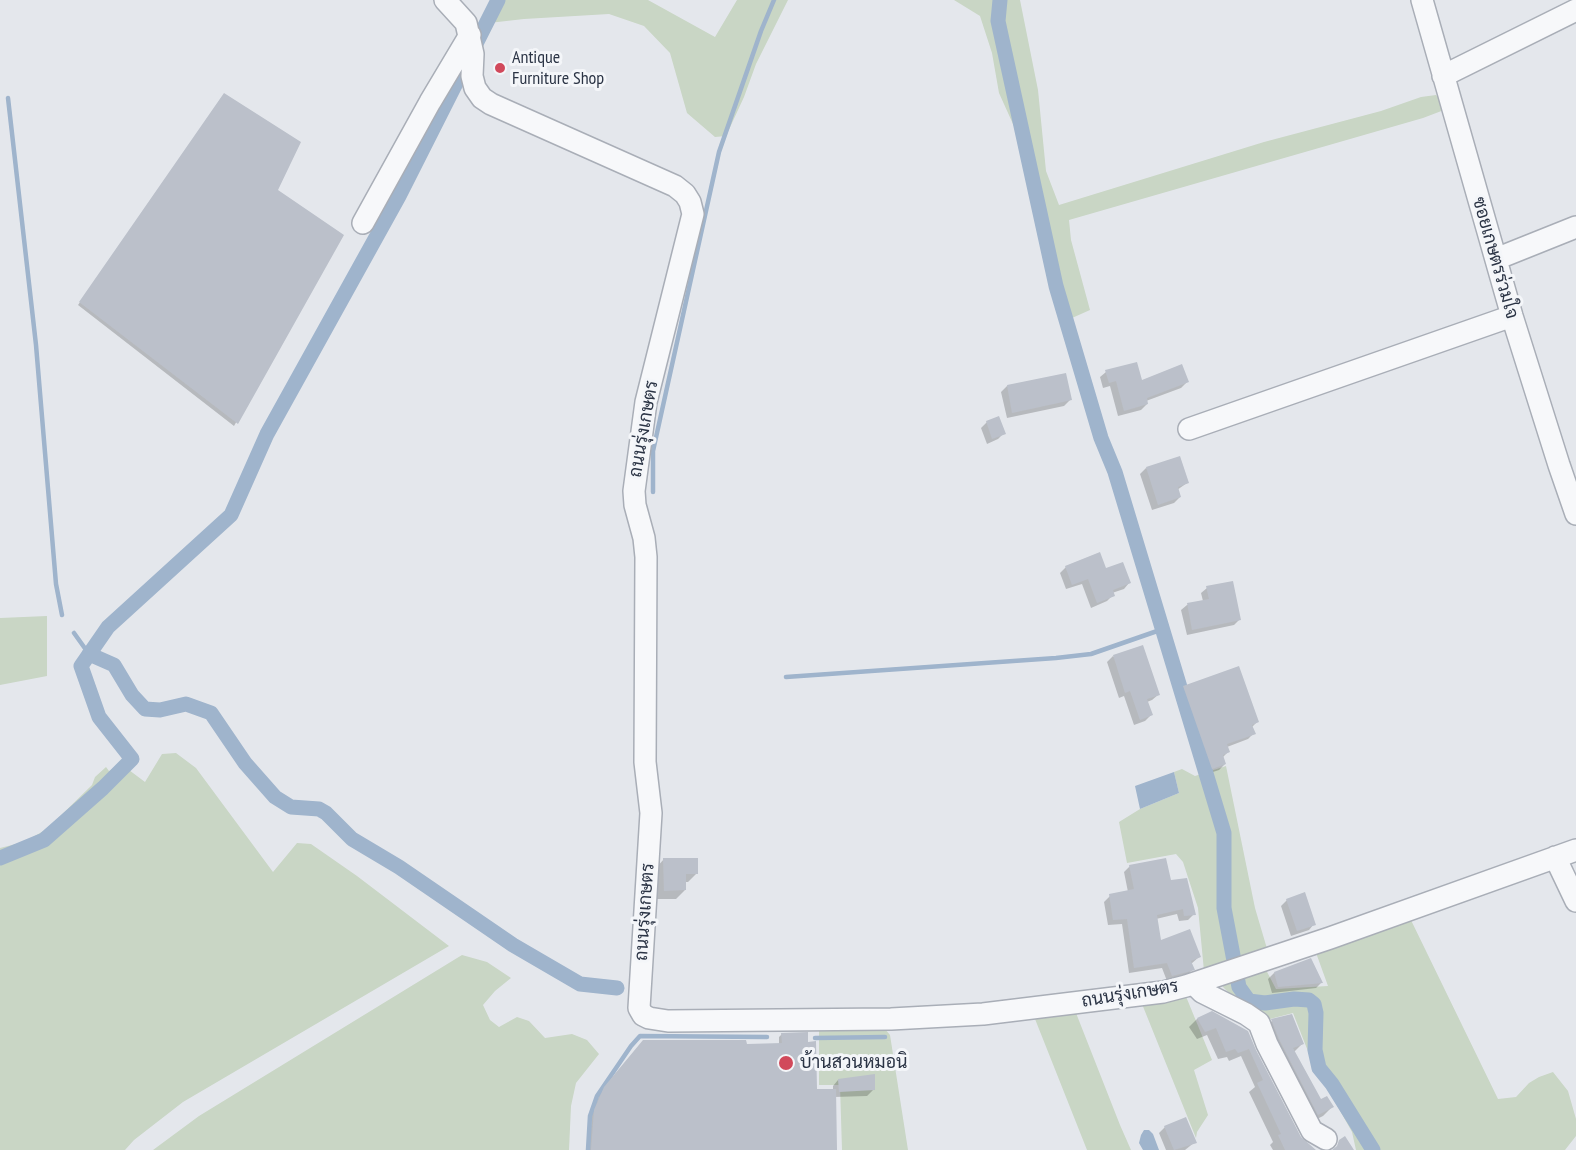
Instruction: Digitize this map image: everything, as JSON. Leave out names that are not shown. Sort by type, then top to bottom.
[{"type":"street","name":"ถนนรุ่งเกษตร","points":[[445,0],[466,23],[470,35],[472,76],[475,88],[482,98],[675,186],[685,194],[693,214],[646,402],[634,491],[646,557],[645,762],[651,813],[639,1008],[643,1015],[668,1020],[840,1020],[943,1016],[984,1014],[1163,992],[1194,984],[1341,934],[1576,850]]},
{"type":"street","name":"ซอยเกษตรร่วมใจ","points":[[1422,0],[1512,316],[1576,514]]},
{"type":"street","points":[[1443,76],[1576,10]]},
{"type":"street","points":[[363,223],[470,35]]},
{"type":"street","points":[[1496,259],[1576,227]]},
{"type":"street","points":[[1189,429],[1512,316]]},
{"type":"street","points":[[1555,857],[1576,901]]},
{"type":"street","points":[[1194,984],[1202,992],[1259,1023],[1312,1131],[1326,1139]]},
{"type":"green space","points":[[493,0],[648,0],[715,37],[737,0],[788,0],[756,64],[726,136],[715,137],[687,113],[670,53],[644,26],[609,14],[480,24]]},
{"type":"green space","points":[[954,0],[1020,0],[1038,90],[1046,171],[1059,205],[1264,142],[1381,111],[1421,97],[1436,95],[1444,104],[1444,110],[1069,220],[1071,240],[1090,310],[1072,318],[1022,144],[999,93],[992,53],[980,16]]},
{"type":"green space","points":[[47,616],[47,676],[0,685],[0,618]]},
{"type":"green space","points":[[176,753],[196,768],[273,872],[297,843],[311,844],[449,946],[183,1102],[134,1140],[125,1150],[0,1150],[0,848],[24,842],[47,829],[92,785],[95,777],[106,767],[109,771],[121,764],[145,782],[162,754]]},
{"type":"green space","points":[[1226,766],[1255,908],[1268,952],[1204,971],[1198,908],[1183,862],[1176,854],[1127,863],[1119,822],[1140,809],[1179,793],[1174,772],[1182,769],[1195,776]]},
{"type":"green space","points":[[1408,914],[1498,1099],[1516,1097],[1529,1083],[1553,1072],[1568,1091],[1576,1119],[1576,1136],[1565,1150],[1356,1150],[1352,1132],[1311,1059],[1293,1013],[1266,1020],[1246,1010],[1223,987],[1222,980],[1265,968],[1276,989],[1328,986],[1315,950]]},
{"type":"green space","points":[[462,955],[487,962],[511,978],[483,1005],[490,1020],[499,1027],[517,1017],[529,1021],[545,1038],[572,1034],[587,1040],[599,1054],[576,1083],[571,1106],[569,1150],[153,1150],[199,1116]]},
{"type":"green space","points":[[1185,994],[1212,1060],[1194,1070],[1208,1115],[1197,1132],[1196,1138],[1142,1004]]},
{"type":"green space","points":[[1076,1013],[1131,1150],[1087,1150],[1035,1019]]},
{"type":"green space","points":[[885,1029],[890,1035],[908,1150],[842,1150],[840,1085],[819,1085],[819,1030]]},
{"type":"water","points":[[1174,772],[1179,793],[1140,809],[1135,786]]},
{"type":"water","points":[[1144,1130],[1149,1130],[1153,1134],[1159,1150],[1143,1150],[1139,1143]]},
{"type":"building","points":[[224,93],[301,142],[278,190],[344,235],[238,424],[79,302]]},
{"type":"building","points":[[1137,362],[1142,380],[1182,364],[1189,382],[1147,398],[1148,404],[1124,411],[1116,381],[1109,383],[1105,370]]},
{"type":"building","points":[[1066,373],[1072,400],[1012,413],[1007,385]]},
{"type":"building","points":[[999,416],[1006,434],[992,439],[986,421]]},
{"type":"building","points":[[1180,456],[1189,483],[1178,487],[1181,497],[1158,505],[1146,467]]},
{"type":"building","points":[[1100,552],[1106,568],[1123,562],[1131,583],[1113,590],[1115,596],[1097,603],[1088,579],[1072,585],[1065,566]]},
{"type":"building","points":[[1233,581],[1241,620],[1192,630],[1187,603],[1209,599],[1206,586]]},
{"type":"building","points":[[1143,645],[1160,695],[1147,699],[1153,715],[1140,720],[1130,691],[1125,693],[1113,655]]},
{"type":"building","points":[[1239,666],[1259,722],[1252,725],[1256,734],[1227,744],[1230,752],[1223,755],[1226,764],[1212,769],[1183,686]]},
{"type":"building","points":[[663,858],[698,858],[698,874],[686,874],[686,890],[664,891]]},
{"type":"building","points":[[1166,858],[1171,880],[1187,878],[1196,915],[1184,916],[1183,909],[1157,915],[1161,940],[1190,929],[1201,957],[1191,961],[1195,970],[1172,976],[1167,963],[1134,968],[1127,919],[1113,920],[1109,894],[1134,889],[1129,865]]},
{"type":"building","points":[[1305,892],[1316,925],[1297,931],[1286,899]]},
{"type":"building","points":[[1311,958],[1323,983],[1278,987],[1274,972]]},
{"type":"building","points":[[1212,1011],[1248,1031],[1301,1137],[1316,1150],[1285,1150],[1278,1135],[1281,1134],[1257,1083],[1263,1080],[1249,1049],[1238,1053],[1235,1049],[1226,1052],[1216,1028],[1205,1032],[1197,1018]]},
{"type":"building","points":[[1292,1014],[1304,1044],[1293,1048],[1321,1099],[1327,1096],[1334,1107],[1318,1115],[1271,1019]]},
{"type":"building","points":[[808,1032],[808,1042],[816,1041],[817,1089],[836,1089],[837,1150],[591,1150],[594,1110],[604,1087],[643,1040],[746,1040],[747,1044],[782,1043],[781,1033]]},
{"type":"building","points":[[875,1074],[875,1090],[839,1092],[838,1079]]},
{"type":"building","points":[[1186,1117],[1197,1143],[1174,1150],[1164,1126]]},
{"type":"building","points":[[1345,1136],[1354,1150],[1332,1150],[1337,1146],[1339,1140]]},
{"type":"waterway","points":[[0,858],[44,840],[132,759],[99,717],[81,666],[108,627],[231,515],[267,434],[399,196],[498,0]]},
{"type":"waterway","points":[[653,492],[653,451],[719,152],[774,0]]},
{"type":"waterway","points":[[1000,0],[998,21],[1056,286],[1224,833],[1224,908],[1239,987],[1249,1001],[1265,1003],[1294,999],[1309,1000],[1314,1004],[1316,1013],[1315,1050],[1319,1068],[1332,1084],[1373,1150]]},
{"type":"waterway","points":[[8,98],[36,345],[56,584],[62,615]]},
{"type":"waterway","points":[[786,677],[1091,654],[1163,629]]},
{"type":"waterway","points":[[74,633],[89,654]]},
{"type":"waterway","points":[[89,654],[114,665],[132,695],[145,709],[160,710],[186,704],[211,713],[245,763],[275,797],[291,807],[319,809],[326,813],[352,839],[399,867],[513,945],[580,984],[617,988]]},
{"type":"waterway","points":[[588,1150],[590,1116],[597,1096],[640,1036],[767,1037]]},
{"type":"waterway","points":[[815,1038],[885,1037]]},
{"type":"place","name":"Antique Furniture Shop","points":[[500,68]]},
{"type":"place","name":"บ้านสวนหมอนิ","points":[[786,1063]]}]
